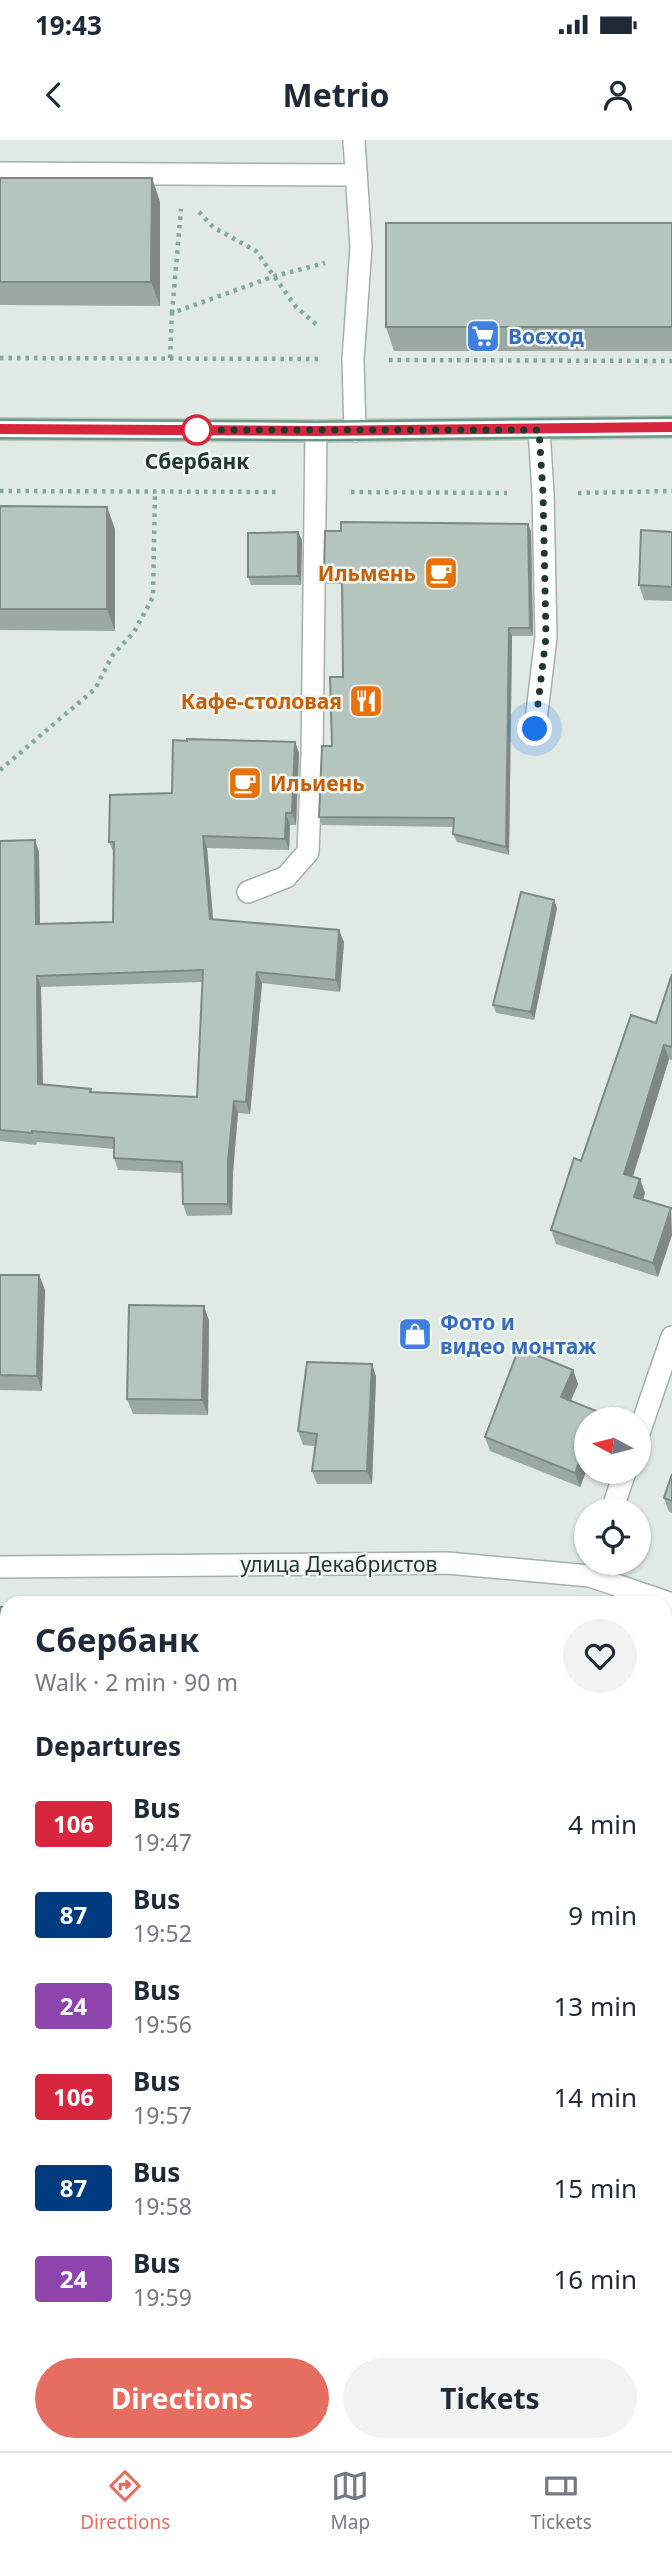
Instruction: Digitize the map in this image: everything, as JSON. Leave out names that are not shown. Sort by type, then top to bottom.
[{"type":"main road","points":[[0,429],[355,431],[672,427]]},
{"type":"street","points":[[354,140],[361,247],[353,360],[355,431]]},
{"type":"street","points":[[0,173],[355,175]]},
{"type":"street","points":[[535,729],[546,637],[539,430]]},
{"type":"street","points":[[248,892],[286,877],[308,852],[316,431]]},
{"type":"street","points":[[648,1407],[672,1337]]},
{"type":"street","name":"улица Декабристов","points":[[0,1567],[447,1563],[574,1568]]},
{"type":"street","name":"улица Декабристов","points":[[606,1575],[654,1596]]},
{"type":"path","points":[[170,358],[182,201],[177,172]]},
{"type":"path","points":[[182,201],[199,212],[213,227],[256,251],[296,307],[353,360]]},
{"type":"path","points":[[172,313],[275,276],[318,265],[361,247]]},
{"type":"path","points":[[0,770],[95,689],[111,656],[134,632],[153,597],[155,491]]},
{"type":"building","points":[[0,178],[152,178],[151,282],[0,282]]},
{"type":"building","points":[[386,223],[672,223],[672,327],[386,327]]},
{"type":"building","points":[[0,506],[107,507],[107,609],[0,609]]},
{"type":"building","points":[[341,522],[528,524],[530,628],[509,628],[506,847],[453,834],[454,818],[319,817],[322,746],[332,746],[330,677],[343,677],[342,576],[324,576],[325,531],[341,531]]},
{"type":"building","points":[[641,530],[672,532],[672,587],[639,585]]},
{"type":"building","points":[[298,532],[298,576],[248,577],[248,533]]},
{"type":"building","points":[[173,740],[295,742],[292,813],[286,813],[285,839],[203,836],[210,919],[339,930],[336,980],[257,972],[246,1102],[234,1101],[228,1160],[228,1204],[183,1204],[182,1162],[114,1158],[114,1138],[0,1130],[0,841],[35,840],[36,924],[113,922],[114,842],[109,842],[110,795],[172,793]],"holes":[[[203,970],[197,1097],[90,1092],[91,1089],[38,1084],[37,976]]]},
{"type":"building","points":[[521,892],[554,900],[531,1012],[493,1005]]},
{"type":"building","points":[[672,974],[672,1047],[664,1045],[624,1174],[640,1179],[634,1197],[671,1208],[653,1263],[551,1230],[574,1158],[581,1161],[631,1015],[656,1023]]},
{"type":"building","points":[[0,1275],[39,1275],[37,1376],[0,1375]]},
{"type":"building","points":[[129,1305],[204,1306],[202,1400],[127,1399]]},
{"type":"building","points":[[519,1348],[573,1370],[561,1397],[586,1407],[574,1407],[574,1473],[485,1437]]},
{"type":"building","points":[[307,1362],[372,1364],[367,1471],[312,1471],[317,1434],[298,1431]]},
{"type":"building","points":[[672,1474],[672,1501],[664,1498]]},
{"type":"bus line","name":"106","points":[[0,429],[316,431],[672,427]]},
{"type":"place","name":"Восход","points":[[483,336]]},
{"type":"place","name":"Сбербанк","points":[[197,430]]},
{"type":"place","name":"Ильмень","points":[[441,573]]},
{"type":"place","name":"Кафе-столовая","points":[[366,701]]},
{"type":"place","name":"Ильиень","points":[[245,783]]},
{"type":"place","name":"Фото и видео монтаж","points":[[415,1334]]},
{"type":"route","points":[[197,430],[184,430],[316,431],[539,430],[546,637],[535,729]]}]
